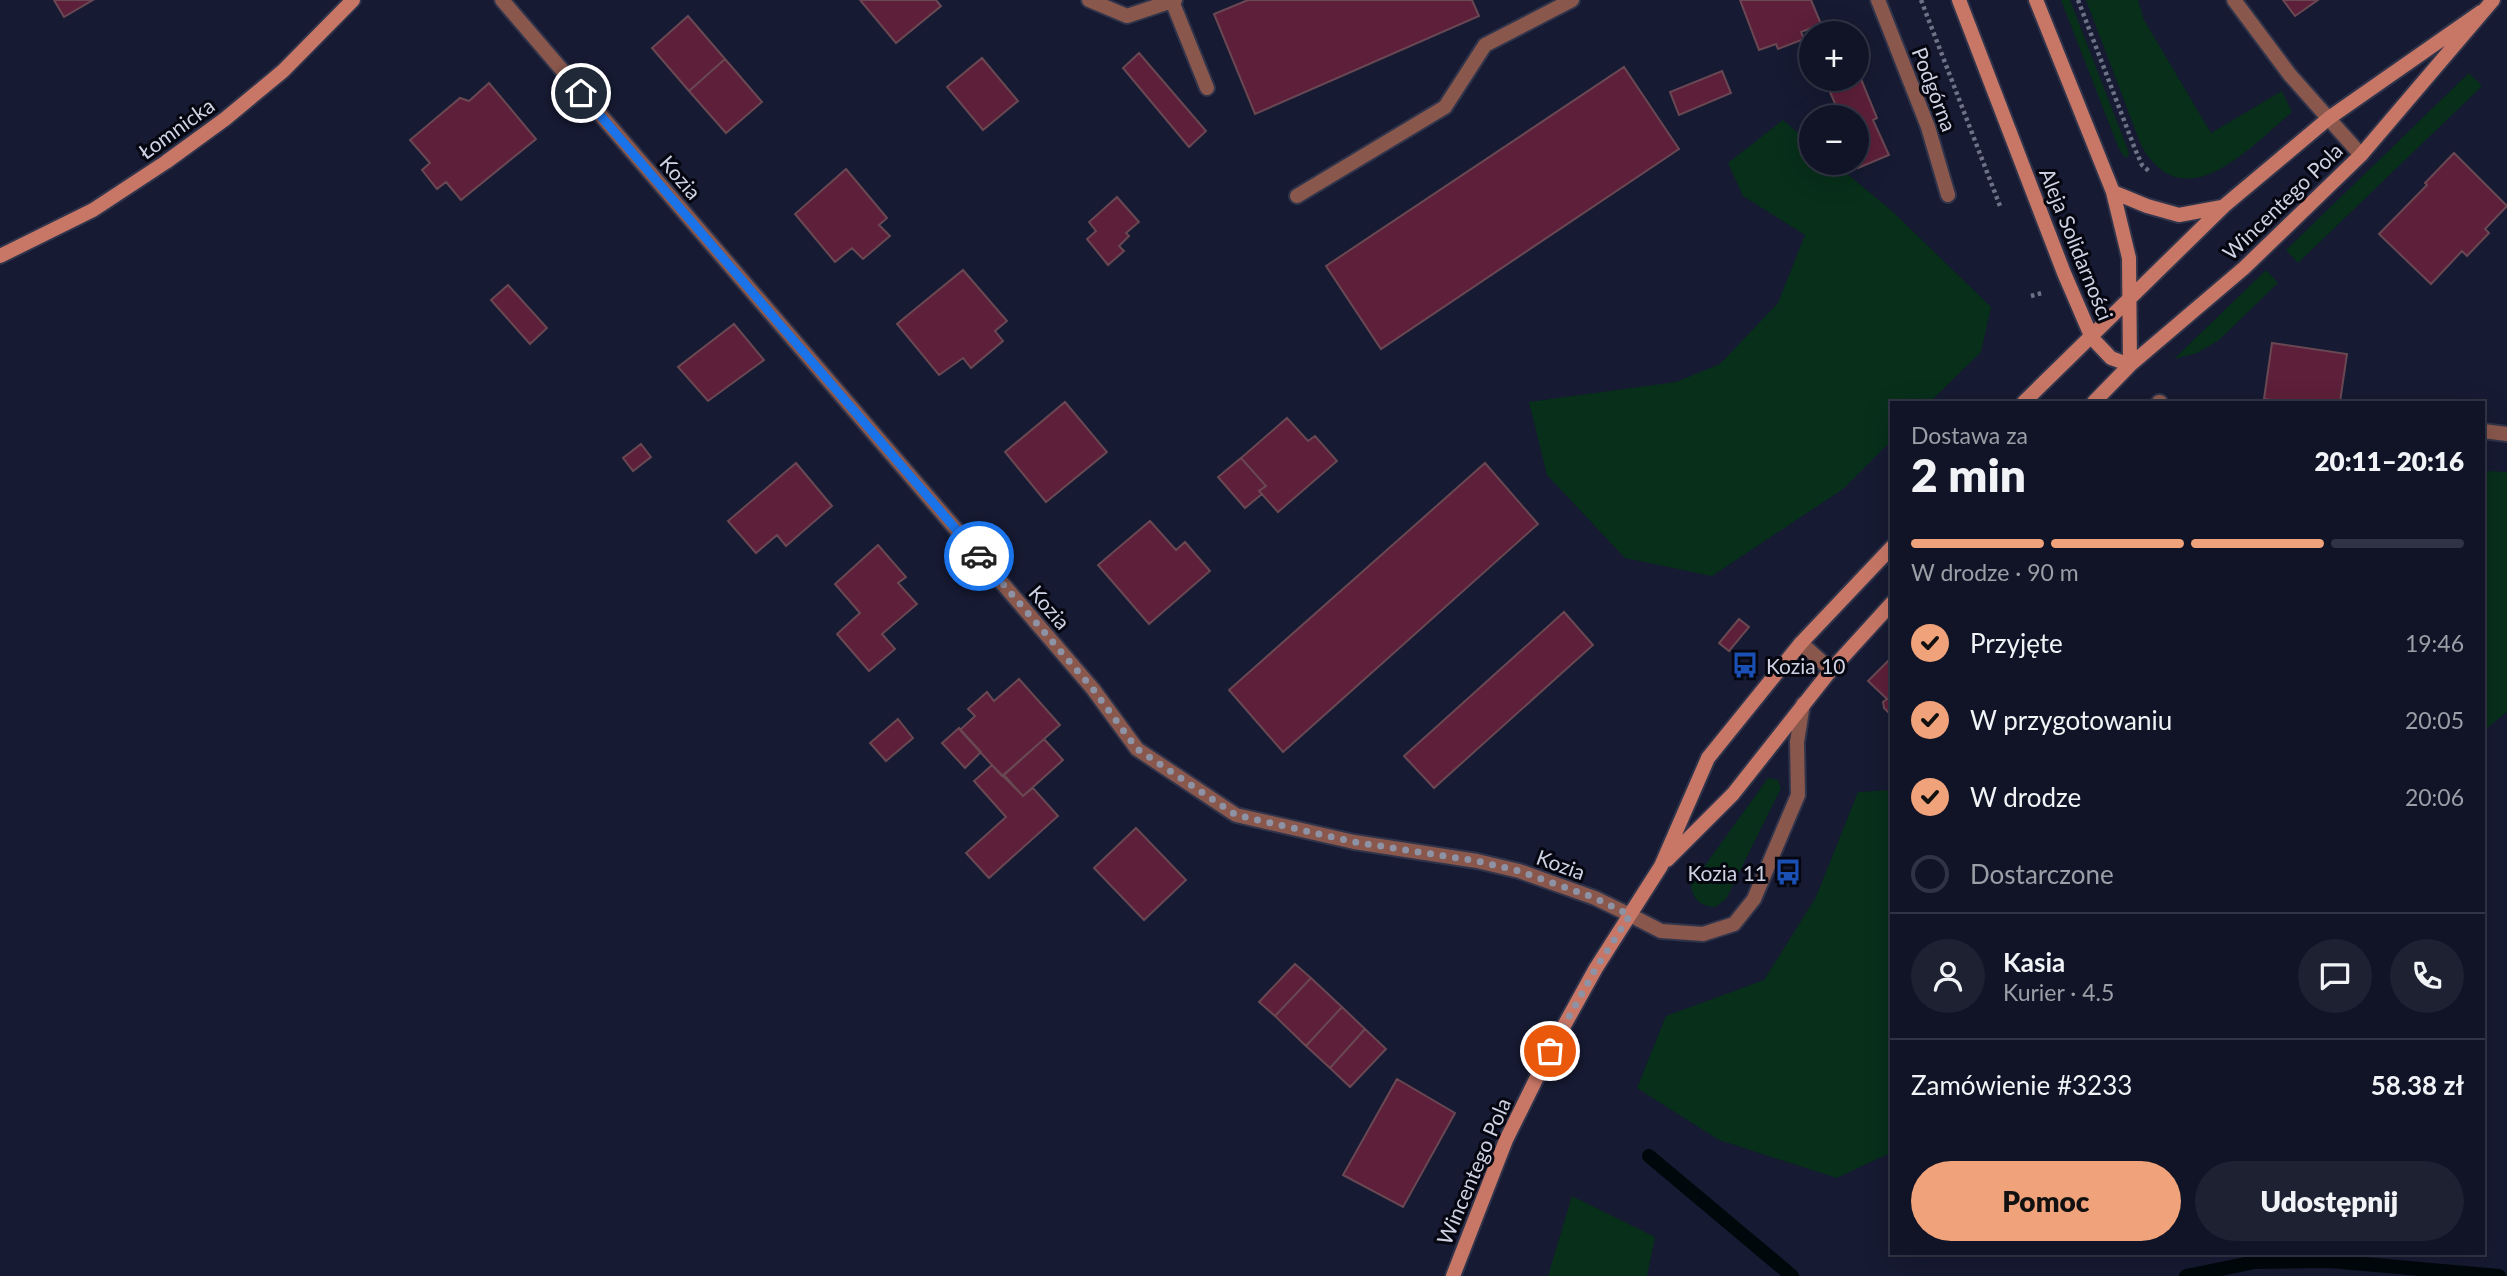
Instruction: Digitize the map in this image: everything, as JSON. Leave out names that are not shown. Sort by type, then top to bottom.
[{"type":"main road","name":"Łomnicka","points":[[0,256],[93,210],[166,162],[225,119],[283,71],[354,0]]},
{"type":"main road","name":"Aleja Solidarności","points":[[1959,0],[2063,273],[2092,338],[2111,358],[2130,365],[2129,258],[2113,192],[2036,0]]},
{"type":"main road","name":"Wincentego Pola","points":[[2095,401],[2130,365],[2244,268],[2361,155],[2493,0]]},
{"type":"main road","name":"Wincentego Pola","points":[[2025,401],[2224,206],[2329,118],[2481,12]]},
{"type":"main road","name":"Wincentego Pola","points":[[2113,192],[2179,215],[2224,206]]},
{"type":"main road","name":"Wincentego Pola","points":[[1453,1276],[1512,1129],[1596,968],[1661,866],[1708,758],[1801,643],[1890,549]]},
{"type":"main road","name":"Wincentego Pola","points":[[1661,866],[1733,794],[1831,670],[1890,605]]},
{"type":"street","name":"Kozia","points":[[502,0],[1093,689],[1137,749],[1236,815],[1354,842],[1477,861],[1519,871],[1595,898],[1661,930],[1703,934],[1734,924],[1754,900],[1798,795],[1797,742],[1803,704]]},
{"type":"street","points":[[1089,0],[1127,16],[1174,1],[1207,88]]},
{"type":"street","points":[[1297,196],[1445,107],[1485,45],[1572,0]]},
{"type":"street","name":"Podgórna","points":[[1878,0],[1928,127],[1948,195]]},
{"type":"street","points":[[2234,0],[2290,75],[2361,155]]},
{"type":"street","points":[[2485,432],[2507,434]]},
{"type":"street","points":[[1801,643],[1831,670]]},
{"type":"path","points":[[1921,0],[2000,206]]},
{"type":"path","points":[[2078,0],[2142,164]]},
{"type":"path","points":[[2031,296],[2042,293]]},
{"type":"green space","points":[[2061,0],[2070,0],[2129,153],[2126,159],[2119,149]]},
{"type":"green space","points":[[2086,0],[2138,0],[2144,20],[2211,133],[2282,91],[2292,112],[2257,143],[2217,170],[2197,178],[2177,177],[2158,167],[2141,145]]},
{"type":"green space","points":[[2469,73],[2482,86],[2298,263],[2286,250]]},
{"type":"green space","points":[[1783,120],[1799,134],[1799,175],[1848,175],[1893,212],[1991,307],[1981,352],[1931,401],[1890,401],[1890,442],[1843,489],[1712,576],[1625,558],[1547,475],[1529,402],[1676,382],[1720,364],[1778,303],[1805,235],[1743,196],[1728,163]]},
{"type":"green space","points":[[2266,270],[2278,283],[2219,340],[2197,353],[2174,359]]},
{"type":"green space","points":[[2485,471],[2507,472],[2507,712],[2485,729]]},
{"type":"green space","points":[[1768,778],[1778,780],[1781,788],[1726,899],[1715,907],[1698,901],[1691,885]]},
{"type":"green space","points":[[1890,790],[1890,1153],[1837,1178],[1719,1140],[1637,1088],[1666,1016],[1764,980],[1816,897],[1858,792]]},
{"type":"green space","points":[[1572,1196],[1655,1237],[1647,1276],[1548,1276]]},
{"type":"building","points":[[54,0],[93,0],[64,17]]},
{"type":"building","points":[[860,0],[936,0],[941,6],[896,43]]},
{"type":"building","points":[[1248,0],[1472,0],[1479,16],[1255,114],[1214,14]]},
{"type":"building","points":[[1740,0],[1811,0],[1820,21],[1799,21],[1799,41],[1778,49],[1776,44],[1759,50]]},
{"type":"building","points":[[2283,0],[2318,0],[2295,16]]},
{"type":"building","points":[[688,16],[725,59],[689,91],[652,48]]},
{"type":"building","points":[[1139,53],[1206,131],[1189,147],[1123,68]]},
{"type":"building","points":[[982,58],[1018,101],[983,130],[947,87]]},
{"type":"building","points":[[725,59],[762,102],[726,133],[689,91]]},
{"type":"building","points":[[1624,67],[1679,149],[1381,349],[1326,266]]},
{"type":"building","points":[[1722,71],[1731,93],[1679,115],[1670,92]]},
{"type":"building","points":[[489,83],[536,139],[461,200],[446,182],[437,189],[422,170],[430,163],[410,140],[460,98],[469,101]]},
{"type":"building","points":[[1866,91],[1877,118],[1873,120],[1889,155],[1869,163],[1869,105],[1836,105],[1830,92]]},
{"type":"building","points":[[2454,153],[2507,206],[2485,229],[2489,233],[2467,256],[2462,251],[2431,284],[2379,234]]},
{"type":"building","points":[[846,169],[887,218],[879,225],[890,236],[863,259],[852,248],[835,262],[795,214]]},
{"type":"building","points":[[1117,197],[1139,222],[1126,233],[1129,236],[1119,246],[1124,251],[1108,265],[1087,239],[1096,231],[1089,222]]},
{"type":"building","points":[[963,270],[1007,321],[995,331],[1003,341],[971,368],[963,358],[939,375],[897,324]]},
{"type":"building","points":[[508,285],[547,328],[530,344],[491,300]]},
{"type":"building","points":[[734,324],[764,360],[708,401],[678,367]]},
{"type":"building","points":[[2272,343],[2347,354],[2340,401],[2264,399]]},
{"type":"building","points":[[1065,402],[1107,452],[1046,502],[1005,452]]},
{"type":"building","points":[[1287,418],[1308,441],[1315,436],[1337,461],[1278,512],[1259,491],[1266,486],[1241,458]]},
{"type":"building","points":[[641,444],[651,457],[633,471],[623,458]]},
{"type":"building","points":[[1241,458],[1266,486],[1259,491],[1262,494],[1245,508],[1218,477]]},
{"type":"building","points":[[796,463],[832,506],[786,546],[777,535],[756,553],[728,521]]},
{"type":"building","points":[[1485,463],[1538,524],[1283,752],[1229,690]]},
{"type":"building","points":[[1150,521],[1176,550],[1185,542],[1210,571],[1149,624],[1098,565]]},
{"type":"building","points":[[878,545],[906,577],[898,583],[917,604],[882,634],[895,649],[869,671],[837,634],[860,613],[835,584]]},
{"type":"building","points":[[1564,612],[1593,645],[1434,788],[1404,756]]},
{"type":"building","points":[[1739,619],[1749,627],[1729,651],[1719,643]]},
{"type":"building","points":[[1890,659],[1890,714],[1884,708],[1883,702],[1887,699],[1868,681]]},
{"type":"building","points":[[1019,679],[1060,725],[1002,776],[960,730],[975,716],[968,709],[987,692],[994,701]]},
{"type":"building","points":[[898,719],[913,738],[886,761],[870,743]]},
{"type":"building","points":[[959,728],[981,752],[965,768],[942,743]]},
{"type":"building","points":[[1044,739],[1063,760],[1023,796],[1004,775]]},
{"type":"building","points":[[992,765],[1023,796],[1033,788],[1058,816],[989,878],[966,853],[1006,817],[974,781]]},
{"type":"building","points":[[1136,828],[1186,880],[1144,920],[1094,868]]},
{"type":"building","points":[[1295,964],[1311,978],[1275,1016],[1259,1002]]},
{"type":"building","points":[[1311,978],[1342,1007],[1306,1046],[1275,1016]]},
{"type":"building","points":[[1342,1007],[1365,1029],[1330,1068],[1306,1046]]},
{"type":"building","points":[[1365,1029],[1386,1049],[1350,1087],[1330,1068]]},
{"type":"building","points":[[1397,1079],[1455,1113],[1403,1207],[1343,1175]]},
{"type":"waterway","points":[[1649,1156],[1792,1276]]},
{"type":"waterway","points":[[2186,1276],[2255,1262],[2330,1261],[2499,1276]]},
{"type":"way so far","points":[[979,556],[1093,689],[1137,749],[1236,815],[1354,842],[1477,861],[1519,871],[1595,898],[1630,915],[1596,968],[1550,1051]]},
{"type":"place","name":"Kozia 10","points":[[1745,665]]},
{"type":"place","name":"Kozia 11","points":[[1788,872]]},
{"type":"route","points":[[581,93],[979,556]]}]
